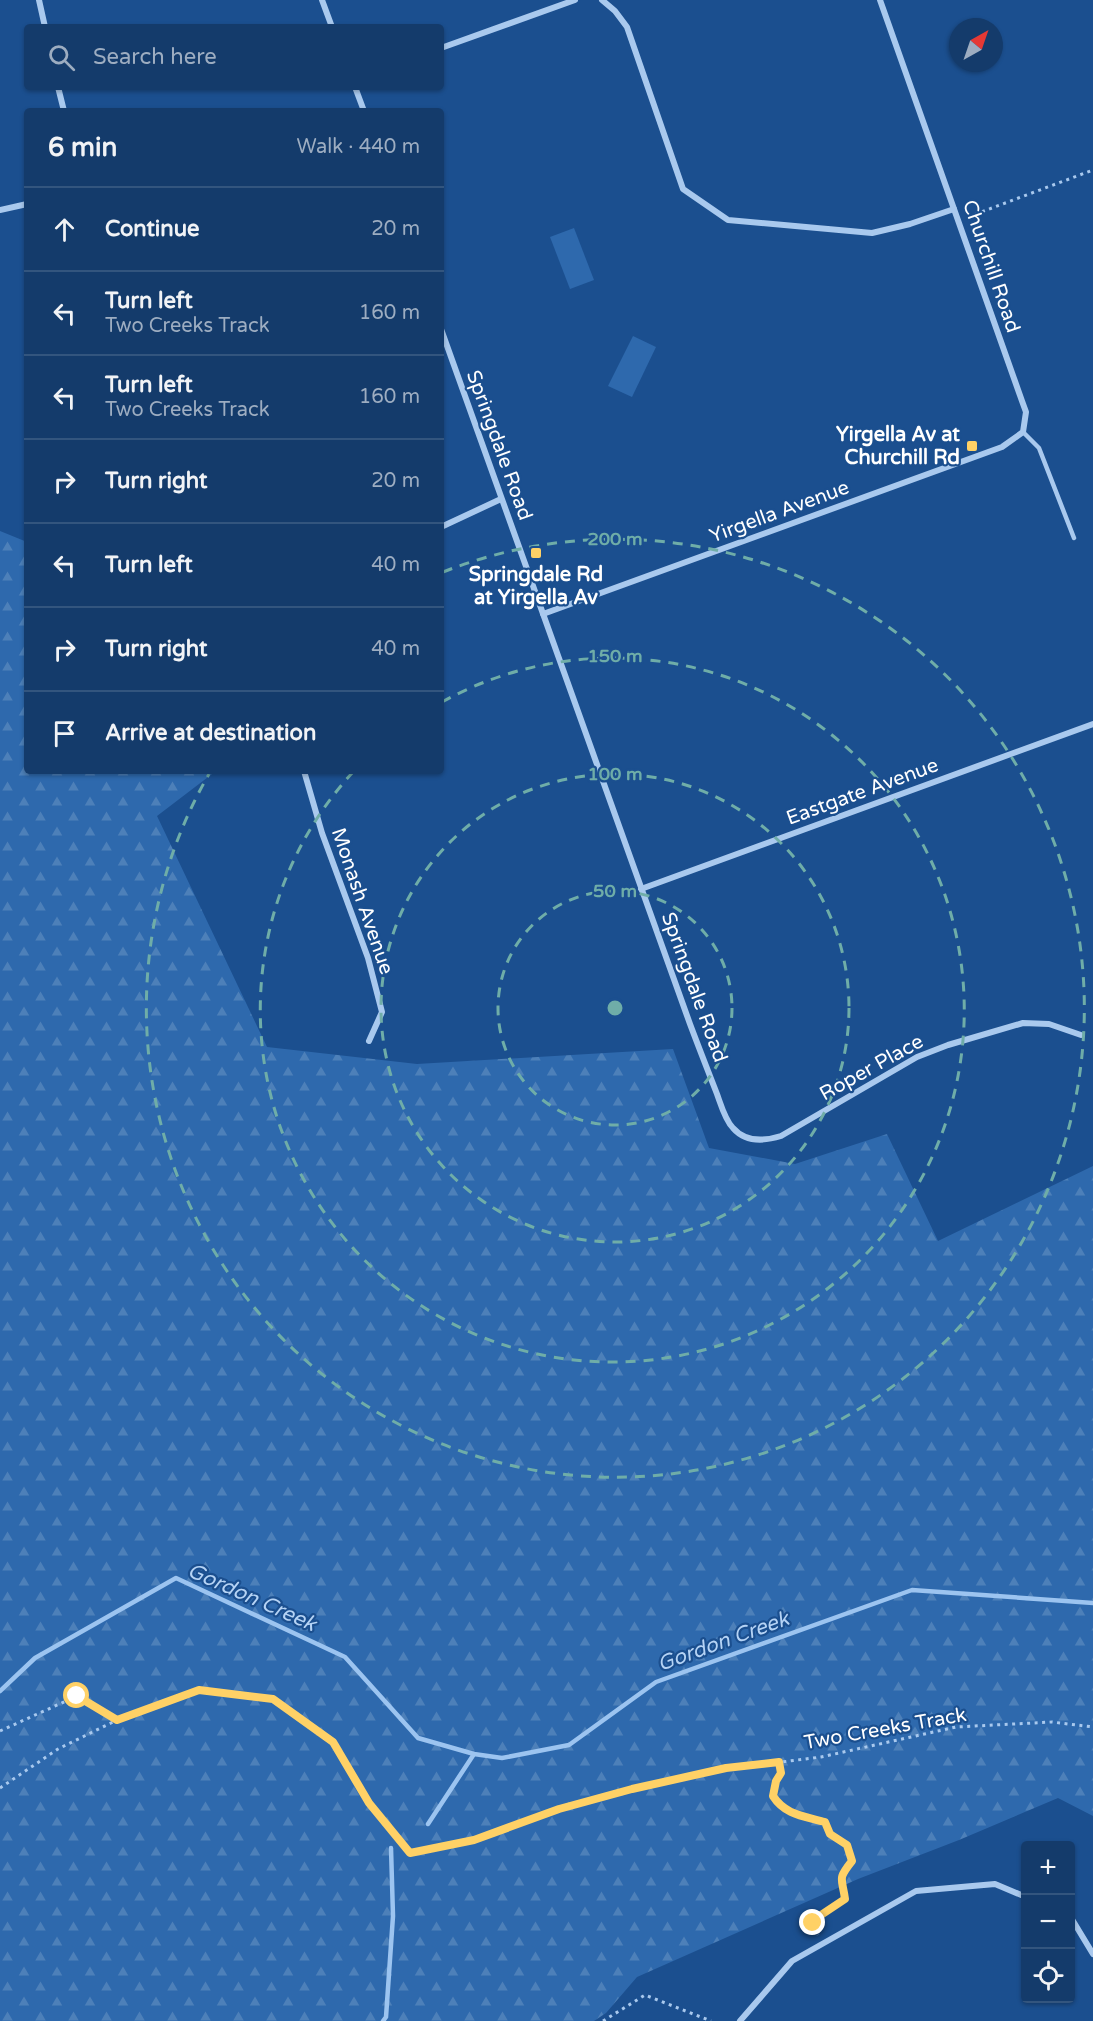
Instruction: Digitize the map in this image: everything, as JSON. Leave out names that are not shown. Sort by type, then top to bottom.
[{"type":"street","points":[[39,0],[44,24]]},
{"type":"street","points":[[322,0],[331,24]]},
{"type":"street","points":[[444,47],[575,0]]},
{"type":"street","points":[[602,0],[615,10],[627,27],[683,189],[728,220],[872,233],[910,224],[954,209]]},
{"type":"street","name":"Churchill Road","points":[[880,0],[1026,412],[1023,432]]},
{"type":"street","points":[[59,90],[63,108]]},
{"type":"street","points":[[356,90],[363,108]]},
{"type":"street","points":[[0,210],[24,205]]},
{"type":"street","name":"Springdale Road","points":[[444,338],[724,1114]]},
{"type":"street","name":"Yirgella Avenue","points":[[543,614],[1002,447],[1023,432]]},
{"type":"street","points":[[444,526],[501,499]]},
{"type":"street","name":"Eastgate Avenue","points":[[641,889],[1093,724]]},
{"type":"street","name":"Monash Avenue","points":[[305,774],[322,833],[368,958],[376,990],[381,1012],[369,1041]]},
{"type":"street","name":"Roper Place","points":[[724,1114],[733,1128],[744,1136],[755,1140],[768,1140],[781,1136],[917,1057],[948,1045],[1023,1023],[1049,1024],[1081,1035]]},
{"type":"street","points":[[740,2021],[792,1961],[916,1891],[995,1884],[1021,1895]]},
{"type":"street","points":[[1075,1923],[1093,1954]]},
{"type":"lane","points":[[1023,432],[1039,448],[1074,538]]},
{"type":"path","points":[[958,221],[1093,170]]},
{"type":"path","name":"Two Creeks Track","points":[[0,1788],[58,1749],[117,1720],[199,1690],[273,1699],[333,1742],[369,1803],[410,1853],[474,1840],[559,1809],[632,1789],[726,1768],[821,1757],[956,1727],[1052,1722],[1093,1727]]},
{"type":"path","points":[[0,1731],[77,1696],[117,1720]]},
{"type":"path","points":[[779,1762],[781,1773],[776,1781],[773,1796],[777,1802],[782,1808],[798,1816],[825,1822],[830,1834],[847,1845],[852,1861],[842,1874],[841,1884],[845,1899],[813,1923],[822,1944]]},
{"type":"path","points":[[603,2021],[645,1995],[711,2021]]},
{"type":"green space","points":[[574,228],[594,280],[570,289],[550,237]]},
{"type":"green space","points":[[633,336],[656,347],[632,397],[608,386]]},
{"type":"green space","points":[[0,531],[24,541],[24,774],[212,774],[157,816],[267,1047],[417,1064],[673,1049],[709,1148],[795,1164],[887,1134],[938,1241],[1093,1166],[1093,1816],[1058,1798],[858,1879],[637,1977],[606,2013],[594,2021],[0,2021]]},
{"type":"waterway","name":"Gordon Creek","points":[[0,1691],[35,1658],[176,1578],[345,1657],[418,1738],[474,1754],[502,1758],[569,1745],[656,1682],[912,1590],[1093,1603]]},
{"type":"waterway","points":[[428,1824],[474,1754]]},
{"type":"waterway","points":[[383,2021],[386,2017],[393,1916],[391,1848]]},
{"type":"place","name":"Yirgella Av at Churchill Rd","points":[[972,446]]},
{"type":"place","name":"Springdale Rd at Yirgella Av","points":[[536,553]]},
{"type":"route","points":[[77,1696],[117,1720],[199,1690],[273,1699],[333,1742],[369,1803],[410,1853],[474,1840],[559,1809],[632,1789],[726,1768],[779,1762],[781,1773],[773,1791],[777,1802],[782,1808],[798,1816],[825,1822],[830,1834],[847,1845],[852,1861],[842,1874],[841,1884],[845,1899],[813,1923]]}]
